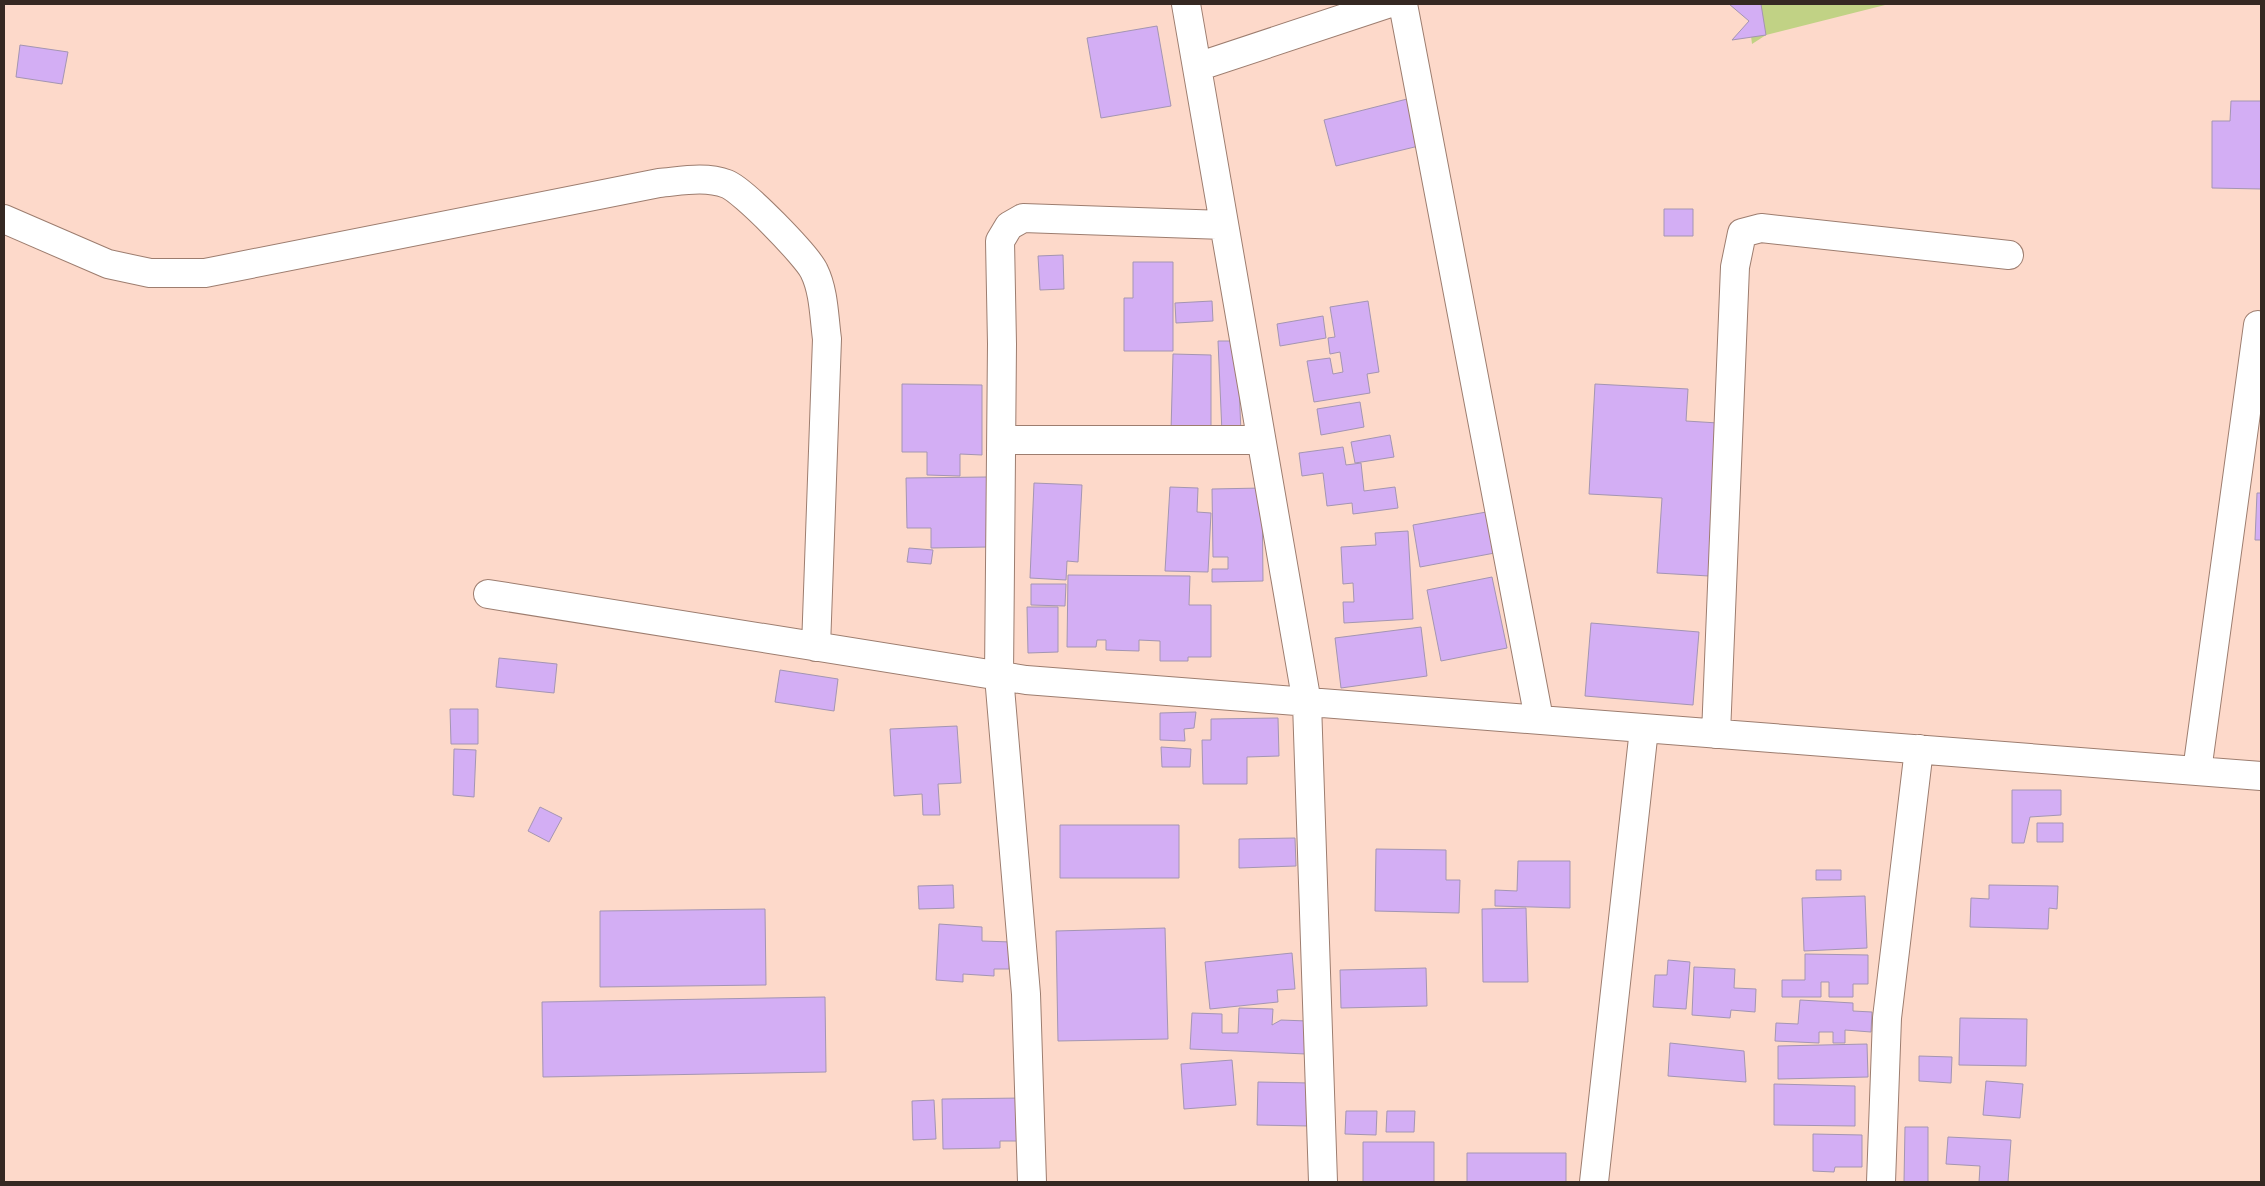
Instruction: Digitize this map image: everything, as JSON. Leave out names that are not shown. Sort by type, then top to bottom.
[{"type":"street","points":[[1186,4],[1308,703],[1323,1182]]},
{"type":"street","points":[[1197,67],[1387,4]]},
{"type":"street","points":[[1403,4],[1539,719]]},
{"type":"street","points":[[4,219],[108,264],[150,273],[205,273],[659,183],[700,179],[728,184],[747,197],[814,270],[823,308],[827,339],[816,647]]},
{"type":"street","points":[[1032,1182],[1026,994],[999,676],[1002,440],[1000,241],[1009,226],[1023,218],[1224,226]]},
{"type":"street","points":[[1716,734],[1735,267],[1742,233],[1762,228],[2009,255]]},
{"type":"street","points":[[2197,771],[2258,325]]},
{"type":"street","points":[[1002,440],[1261,440]]},
{"type":"street","points":[[488,594],[999,676],[1308,703],[1539,719],[1644,729],[2261,776]]},
{"type":"street","points":[[1594,1182],[1644,729]]},
{"type":"street","points":[[1882,1182],[1887,1018],[1919,749]]},
{"type":"green space","points":[[1747,4],[1889,4],[1766,35],[1752,44]]},
{"type":"building","points":[[1729,4],[1761,4],[1766,35],[1732,40],[1749,21]]},
{"type":"building","points":[[1157,26],[1171,106],[1101,118],[1087,38]]},
{"type":"building","points":[[20,45],[68,52],[62,84],[16,77]]},
{"type":"building","points":[[1415,97],[1427,144],[1336,166],[1324,120]]},
{"type":"building","points":[[2231,101],[2261,101],[2261,189],[2212,188],[2212,121],[2230,121]]},
{"type":"building","points":[[1664,209],[1693,209],[1693,236],[1664,236]]},
{"type":"building","points":[[1063,255],[1064,289],[1040,290],[1038,256]]},
{"type":"building","points":[[1133,262],[1173,262],[1173,351],[1124,351],[1124,298],[1133,298]]},
{"type":"building","points":[[1212,301],[1213,321],[1176,323],[1175,303]]},
{"type":"building","points":[[1368,301],[1379,372],[1367,374],[1370,393],[1314,402],[1307,361],[1330,358],[1333,374],[1343,372],[1340,352],[1330,354],[1328,338],[1335,337],[1330,307]]},
{"type":"building","points":[[1323,316],[1326,338],[1280,346],[1277,324]]},
{"type":"building","points":[[1218,341],[1237,341],[1241,432],[1222,433]]},
{"type":"building","points":[[1173,354],[1211,355],[1211,432],[1171,432]]},
{"type":"building","points":[[902,384],[982,385],[982,455],[960,454],[960,476],[927,475],[927,452],[902,452]]},
{"type":"building","points":[[1595,384],[1688,389],[1686,421],[1718,423],[1709,576],[1657,573],[1662,498],[1589,494]]},
{"type":"building","points":[[1360,402],[1364,427],[1321,435],[1317,409]]},
{"type":"building","points":[[1390,435],[1394,457],[1355,463],[1351,442]]},
{"type":"building","points":[[1343,447],[1346,465],[1361,463],[1364,491],[1395,487],[1398,508],[1353,514],[1352,503],[1327,506],[1323,473],[1302,476],[1299,453]]},
{"type":"building","points":[[987,477],[988,547],[931,548],[931,528],[907,528],[906,478]]},
{"type":"building","points":[[1034,483],[1082,485],[1078,562],[1067,561],[1066,580],[1030,578]]},
{"type":"building","points":[[1170,487],[1198,488],[1197,512],[1211,513],[1208,572],[1165,571]]},
{"type":"building","points":[[1262,488],[1263,581],[1212,582],[1212,569],[1228,569],[1228,557],[1213,557],[1212,489]]},
{"type":"building","points":[[2257,493],[2261,493],[2261,540],[2255,540]]},
{"type":"building","points":[[1492,511],[1500,552],[1420,567],[1413,525]]},
{"type":"building","points":[[1408,531],[1413,619],[1344,623],[1343,602],[1354,602],[1353,583],[1343,584],[1341,547],[1376,545],[1375,533]]},
{"type":"building","points":[[909,548],[933,550],[931,564],[907,562]]},
{"type":"building","points":[[1068,575],[1190,576],[1189,605],[1211,605],[1211,657],[1188,657],[1188,661],[1160,661],[1160,641],[1139,640],[1139,651],[1106,650],[1106,640],[1097,640],[1096,647],[1067,647]]},
{"type":"building","points":[[1492,577],[1507,648],[1441,661],[1427,590]]},
{"type":"building","points":[[1031,584],[1066,584],[1065,606],[1031,605]]},
{"type":"building","points":[[1027,607],[1058,607],[1058,652],[1028,653]]},
{"type":"building","points":[[1591,623],[1699,632],[1693,705],[1585,696]]},
{"type":"building","points":[[1421,627],[1427,676],[1341,688],[1335,638]]},
{"type":"building","points":[[499,658],[557,664],[554,693],[496,687]]},
{"type":"building","points":[[780,670],[838,679],[834,711],[775,702]]},
{"type":"building","points":[[450,709],[478,709],[478,744],[451,744]]},
{"type":"building","points":[[1196,712],[1194,728],[1184,729],[1185,741],[1160,740],[1160,713]]},
{"type":"building","points":[[1278,718],[1279,756],[1247,757],[1247,784],[1203,784],[1202,740],[1211,740],[1211,719]]},
{"type":"building","points":[[957,726],[961,783],[938,784],[940,815],[923,815],[922,794],[894,796],[890,729]]},
{"type":"building","points":[[1161,747],[1191,749],[1190,767],[1162,767]]},
{"type":"building","points":[[454,749],[476,750],[474,797],[453,795]]},
{"type":"building","points":[[2012,790],[2061,790],[2061,815],[2030,817],[2024,843],[2012,843]]},
{"type":"building","points":[[540,807],[562,818],[549,842],[528,831]]},
{"type":"building","points":[[2037,823],[2063,823],[2063,842],[2037,842]]},
{"type":"building","points":[[1060,825],[1179,825],[1179,878],[1060,878]]},
{"type":"building","points":[[1295,838],[1296,866],[1239,868],[1239,839]]},
{"type":"building","points":[[1376,849],[1446,850],[1446,880],[1460,880],[1459,913],[1375,911]]},
{"type":"building","points":[[1518,861],[1570,861],[1570,908],[1495,906],[1495,890],[1517,891]]},
{"type":"building","points":[[1816,870],[1841,870],[1841,880],[1816,880]]},
{"type":"building","points":[[953,885],[954,908],[919,909],[918,886]]},
{"type":"building","points":[[1989,885],[2058,886],[2057,909],[2049,908],[2048,929],[1970,927],[1971,898],[1989,899]]},
{"type":"building","points":[[1865,896],[1867,948],[1804,951],[1802,898]]},
{"type":"building","points":[[1526,908],[1528,982],[1483,982],[1482,909]]},
{"type":"building","points":[[765,909],[766,985],[600,987],[600,911]]},
{"type":"building","points":[[939,924],[982,927],[982,941],[1011,942],[1009,969],[994,969],[994,976],[963,974],[963,982],[936,980]]},
{"type":"building","points":[[1165,928],[1168,1039],[1058,1041],[1056,931]]},
{"type":"building","points":[[1292,953],[1295,989],[1277,990],[1278,1002],[1210,1009],[1205,962]]},
{"type":"building","points":[[1805,954],[1868,955],[1868,984],[1853,984],[1853,997],[1829,997],[1829,982],[1821,982],[1821,997],[1782,997],[1782,980],[1805,980]]},
{"type":"building","points":[[1668,960],[1690,962],[1686,1009],[1653,1007],[1655,975],[1667,975]]},
{"type":"building","points":[[1694,967],[1735,969],[1734,988],[1756,989],[1755,1012],[1731,1010],[1730,1018],[1692,1015]]},
{"type":"building","points":[[1426,968],[1427,1006],[1341,1008],[1340,970]]},
{"type":"building","points":[[825,997],[826,1072],[543,1077],[542,1002]]},
{"type":"building","points":[[1800,1000],[1853,1003],[1853,1011],[1872,1012],[1871,1032],[1845,1030],[1845,1043],[1833,1043],[1833,1032],[1819,1032],[1819,1043],[1775,1041],[1776,1023],[1798,1024]]},
{"type":"building","points":[[1239,1008],[1273,1009],[1272,1025],[1281,1020],[1307,1021],[1306,1054],[1190,1049],[1192,1013],[1222,1014],[1222,1033],[1238,1033]]},
{"type":"building","points":[[1960,1018],[2027,1019],[2026,1066],[1959,1065]]},
{"type":"building","points":[[1670,1043],[1744,1051],[1746,1082],[1668,1076]]},
{"type":"building","points":[[1867,1044],[1868,1077],[1778,1079],[1778,1046]]},
{"type":"building","points":[[1919,1056],[1952,1057],[1951,1083],[1919,1081]]},
{"type":"building","points":[[1232,1060],[1236,1105],[1184,1109],[1181,1064]]},
{"type":"building","points":[[1986,1081],[2023,1084],[2020,1118],[1983,1115]]},
{"type":"building","points":[[1258,1082],[1310,1083],[1309,1126],[1257,1125]]},
{"type":"building","points":[[1774,1084],[1855,1086],[1855,1126],[1774,1125]]},
{"type":"building","points":[[1024,1098],[1025,1141],[1000,1141],[1000,1148],[943,1149],[942,1099]]},
{"type":"building","points":[[934,1100],[936,1139],[913,1140],[912,1101]]},
{"type":"building","points":[[1346,1111],[1377,1111],[1376,1135],[1345,1134]]},
{"type":"building","points":[[1387,1111],[1415,1111],[1414,1132],[1386,1132]]},
{"type":"building","points":[[1905,1127],[1928,1127],[1928,1182],[1904,1182]]},
{"type":"building","points":[[1813,1134],[1862,1135],[1862,1167],[1835,1167],[1834,1172],[1813,1171]]},
{"type":"building","points":[[1948,1137],[2011,1140],[2008,1182],[1979,1182],[1980,1166],[1946,1164]]},
{"type":"building","points":[[1363,1142],[1434,1142],[1434,1182],[1363,1182]]},
{"type":"building","points":[[1467,1153],[1566,1153],[1566,1182],[1467,1182]]}]
